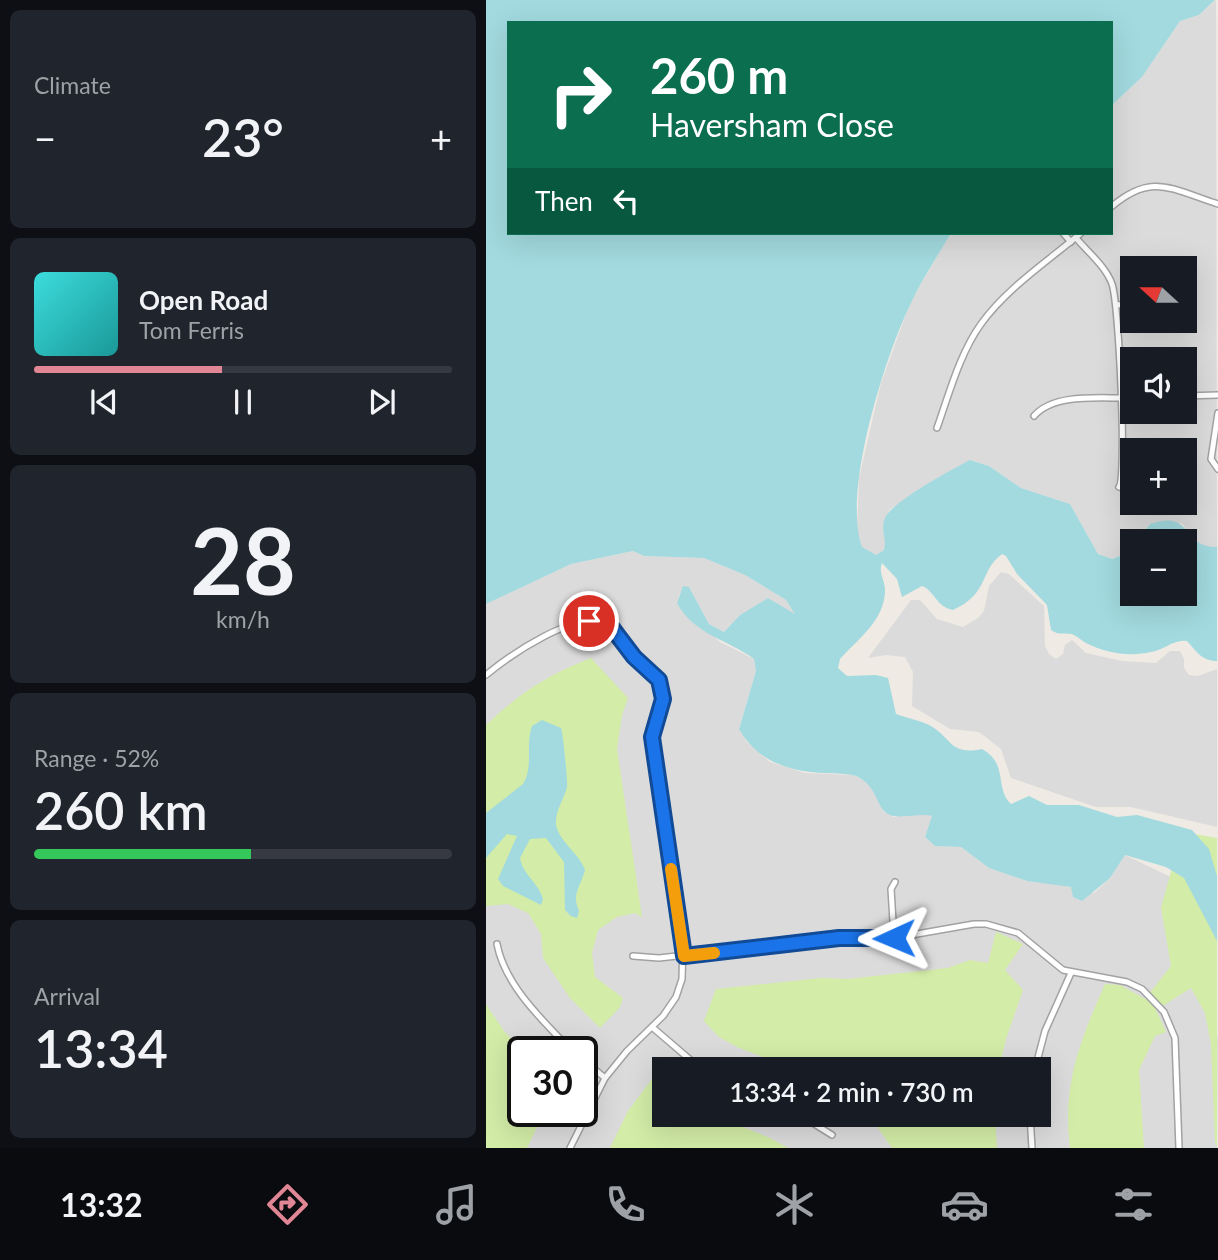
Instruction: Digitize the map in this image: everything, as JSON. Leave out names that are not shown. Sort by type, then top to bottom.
[{"type":"street","points":[[1113,205],[1132,190],[1153,186],[1218,204]]},
{"type":"street","points":[[1034,416],[1043,408],[1062,401],[1120,399],[1115,305],[1110,279],[1066,235]]},
{"type":"street","points":[[937,428],[967,350],[982,322],[1002,301],[1079,235]]},
{"type":"street","points":[[1115,305],[1120,305]]},
{"type":"street","points":[[1197,396],[1218,395]]},
{"type":"street","points":[[1218,413],[1211,459],[1218,469]]},
{"type":"street","points":[[1119,487],[1123,480],[1121,424]]},
{"type":"street","points":[[486,675],[533,643],[589,621],[612,628],[634,657],[659,680],[663,699],[652,737],[684,956],[682,979],[676,997],[605,1078],[570,1148]]},
{"type":"street","points":[[894,938],[891,889],[895,882]]},
{"type":"street","points":[[633,956],[645,959],[839,938],[894,938],[947,926],[986,924],[1018,933],[1055,964],[1071,973],[1127,982],[1142,989],[1164,1012],[1175,1038],[1179,1148]]},
{"type":"street","points":[[497,944],[500,960],[507,974],[558,1036]]},
{"type":"street","points":[[1038,1057],[1044,1031],[1071,973]]},
{"type":"street","points":[[652,1027],[687,1057]]},
{"type":"street","points":[[598,1072],[605,1078]]},
{"type":"street","points":[[819,1127],[832,1135]]},
{"type":"street","points":[[1031,1127],[1032,1148]]},
{"type":"shaded area","points":[[1216,0],[1217,547],[1207,547],[1197,542],[1197,529],[1186,529],[1182,523],[1150,524],[1146,529],[1120,529],[1120,556],[1111,559],[1098,554],[1070,504],[1021,488],[989,466],[971,460],[890,509],[883,524],[886,542],[884,550],[876,555],[862,548],[857,534],[859,478],[881,383],[910,303],[950,235],[1113,235],[1113,104],[1142,77],[1180,21],[1199,15]]},
{"type":"shaded area","points":[[633,551],[644,556],[704,558],[745,575],[786,600],[795,615],[768,598],[740,615],[724,632],[709,624],[689,587],[680,593],[677,603],[720,642],[754,659],[756,671],[739,728],[747,742],[770,762],[805,773],[853,775],[870,783],[884,812],[893,817],[919,813],[933,816],[925,837],[935,846],[961,847],[989,868],[1027,881],[1057,884],[1094,893],[1110,878],[1125,855],[1177,880],[1218,1039],[1217,1148],[486,1148],[486,604],[571,564]]},
{"type":"shaded area","points":[[1001,572],[1009,574],[1044,606],[1045,646],[1049,654],[1056,659],[1063,654],[1065,645],[1072,640],[1086,653],[1122,661],[1156,663],[1170,651],[1180,651],[1184,668],[1189,675],[1198,676],[1217,669],[1217,827],[1131,807],[1096,807],[1011,778],[1001,749],[979,732],[950,729],[912,706],[913,672],[905,657],[886,655],[868,658],[911,600],[920,600],[937,619],[963,627],[978,618],[984,611],[989,586]]},
{"type":"green space","points":[[591,658],[628,698],[622,715],[617,749],[642,917],[635,913],[617,917],[598,930],[592,953],[595,977],[623,998],[620,1007],[600,1028],[570,998],[543,958],[541,934],[528,913],[508,904],[486,906],[486,725],[535,686]]},
{"type":"green space","points":[[1182,832],[1217,838],[1217,1148],[1211,1044],[1205,1013],[1191,988],[1156,1010],[1166,1032],[1155,1036],[1139,1070],[1144,1148],[1070,1148],[1069,1103],[1075,1063],[1105,984],[1120,985],[1145,999],[1171,966],[1161,908]]},
{"type":"green space","points":[[996,932],[1023,944],[1005,970],[1023,990],[1002,1057],[762,1057],[719,1037],[704,1021],[716,989],[948,968],[970,960],[988,963]]},
{"type":"green space","points":[[486,1004],[509,1036],[507,1127],[537,1127],[527,1148],[486,1148]]},
{"type":"green space","points":[[652,1079],[652,1127],[743,1127],[788,1148],[610,1148],[628,1111]]},
{"type":"green space","points":[[877,1127],[996,1127],[997,1148],[892,1148]]},
{"type":"water","points":[[486,0],[1215,0],[1199,15],[1180,21],[1142,77],[1113,104],[1113,21],[507,21],[507,235],[950,235],[925,276],[901,326],[869,424],[858,493],[857,523],[862,547],[876,555],[884,550],[885,518],[898,504],[923,486],[970,460],[989,466],[1021,488],[1070,504],[1098,554],[1112,559],[1120,556],[1120,606],[1197,606],[1197,542],[1217,547],[1217,661],[1204,658],[1187,641],[1151,652],[1126,654],[1110,652],[1072,634],[1054,632],[1051,630],[1047,605],[1002,554],[973,596],[953,610],[943,606],[922,586],[902,597],[897,579],[882,563],[885,590],[880,611],[876,620],[840,659],[838,668],[847,676],[876,675],[888,678],[896,714],[929,725],[957,748],[982,749],[990,755],[999,769],[1003,791],[1011,804],[1029,796],[1047,805],[1079,805],[1117,817],[1137,815],[1192,830],[1209,849],[1217,876],[1217,941],[1184,878],[1166,867],[1125,855],[1110,878],[1082,901],[1073,897],[1071,887],[1027,881],[989,868],[961,847],[935,846],[925,837],[932,816],[890,815],[882,808],[869,785],[856,776],[799,770],[765,757],[746,740],[739,729],[756,671],[754,659],[702,630],[684,614],[677,603],[683,586],[689,587],[709,624],[724,632],[740,615],[768,598],[795,614],[786,600],[745,575],[704,558],[644,556],[633,551],[571,564],[486,604]]},
{"type":"water","points":[[1164,521],[1174,521],[1185,529],[1146,529],[1150,524]]},
{"type":"water","points":[[542,720],[561,728],[562,732],[567,787],[556,824],[561,836],[585,870],[576,895],[579,911],[577,918],[565,910],[564,862],[546,838],[530,839],[520,858],[524,869],[541,893],[541,905],[503,886],[498,879],[517,836],[507,834],[486,858],[486,813],[523,784],[528,770],[532,726]]},
{"type":"slow traffic","points":[[671,869],[684,956],[714,953]]},
{"type":"route","points":[[589,621],[612,628],[634,657],[655,675],[662,688],[663,705],[652,737],[684,956],[839,938],[894,938]]}]
